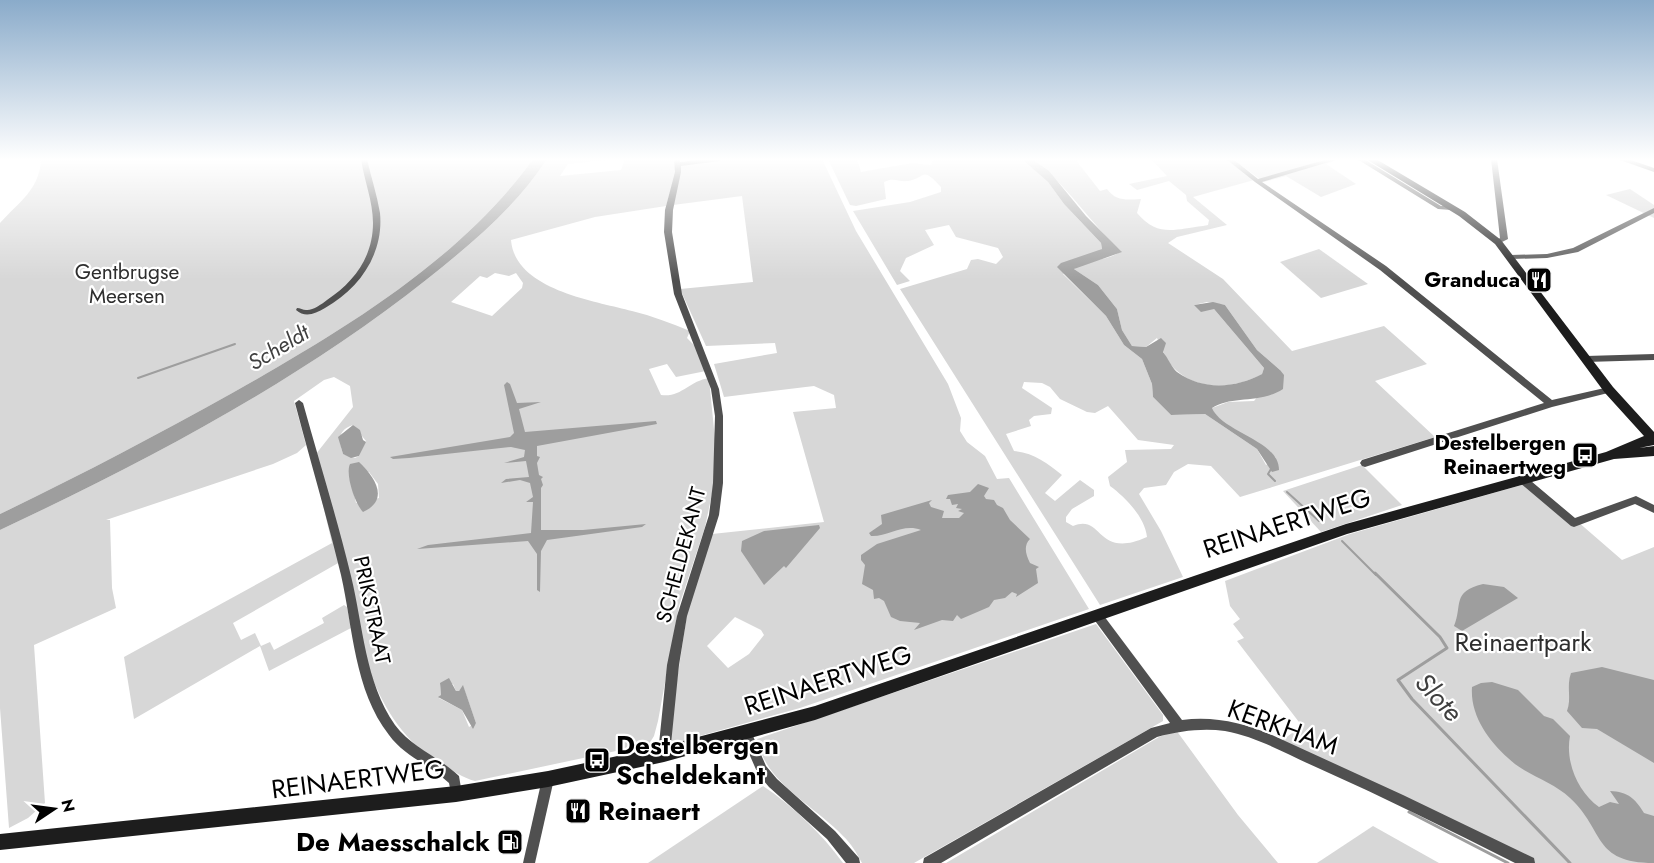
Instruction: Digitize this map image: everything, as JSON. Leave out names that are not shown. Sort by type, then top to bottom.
[{"type":"main road","points":[[1437,199],[1498,242],[1609,390],[1653,443]]},
{"type":"main road","name":"REINAERTWEG","points":[[0,842],[456,794],[548,779],[664,754],[746,734],[931,673],[1346,529],[1653,443]]},
{"type":"street","points":[[300,310],[304,313],[318,309],[359,279],[375,236],[376,213],[373,199]]},
{"type":"street","name":"SCHELDEKANT","points":[[664,754],[673,665],[682,616],[714,515],[718,483],[719,416],[715,389],[678,294],[668,232],[671,199]]},
{"type":"street","points":[[1285,199],[1383,268],[1551,404]]},
{"type":"street","points":[[1426,199],[1440,208],[1451,208]]},
{"type":"street","points":[[1498,242],[1504,239],[1499,199]]},
{"type":"street","points":[[1511,257],[1547,256],[1575,250],[1654,210]]},
{"type":"street","points":[[353,285],[363,290]]},
{"type":"street","points":[[1586,359],[1654,357]]},
{"type":"street","points":[[1365,463],[1551,404],[1609,390]]},
{"type":"street","name":"PRIKSTRAAT","points":[[299,403],[347,578],[363,668],[378,705],[392,730],[404,743],[455,780],[456,794]]},
{"type":"street","points":[[1522,479],[1574,523],[1635,500],[1654,509]]},
{"type":"street","points":[[1097,615],[1179,725]]},
{"type":"street","name":"KERKHAM","points":[[929,863],[1140,740],[1179,725],[1215,724],[1237,728],[1266,739],[1347,775],[1529,863]]},
{"type":"street","points":[[746,734],[762,770],[831,836],[854,863]]},
{"type":"street","points":[[529,863],[548,779]]},
{"type":"green space","name":"Gentbrugse Meersen","points":[[501,199],[471,230],[435,261],[356,319],[205,408],[0,514],[0,223],[21,201]]},
{"type":"green space","points":[[516,199],[668,199],[666,206],[595,217],[511,240],[516,257],[526,271],[541,282],[579,297],[647,315],[690,331],[687,338],[696,347],[706,371],[676,377],[667,364],[649,369],[661,395],[680,392],[696,382],[709,378],[716,450],[713,489],[705,527],[679,606],[658,721],[649,744],[475,781],[443,765],[418,747],[399,726],[384,702],[362,648],[340,562],[233,623],[241,640],[255,633],[261,646],[270,642],[274,650],[324,623],[322,618],[344,605],[347,607],[351,628],[269,671],[260,646],[134,719],[124,657],[332,543],[312,459],[353,407],[350,386],[334,377],[324,380],[294,401],[306,445],[297,453],[273,464],[106,520],[110,520],[112,588],[116,608],[34,645],[45,803],[28,818],[9,828],[0,708],[0,530],[166,447],[274,385],[377,317],[426,280]],"holes":[[[495,273],[509,276],[516,273],[523,283],[522,288],[492,316],[451,302],[480,276],[487,278]],[[353,425],[366,441],[359,456],[355,458],[343,454],[340,440],[344,430]],[[369,472],[378,484],[379,498],[356,503],[350,476]],[[440,683],[453,684],[456,691],[463,686],[476,723],[469,727],[462,710],[439,698]]]},
{"type":"green space","points":[[674,199],[717,199],[673,205]]},
{"type":"green space","points":[[742,199],[841,199],[856,231],[948,384],[961,418],[960,431],[967,442],[985,456],[997,479],[1009,478],[1089,609],[800,708],[671,744],[668,739],[688,608],[712,534],[824,522],[793,412],[836,408],[834,395],[814,386],[724,397],[714,364],[777,353],[775,343],[706,346],[680,289],[753,282]],"holes":[[[735,617],[761,630],[764,635],[749,654],[728,668],[707,646]]]},
{"type":"green space","points":[[847,199],[885,199],[856,206],[850,205]]},
{"type":"green space","points":[[918,199],[1061,199],[1101,243],[1102,249],[1063,274],[1106,316],[1124,345],[1142,359],[1152,384],[1153,397],[1171,415],[1205,414],[1257,449],[1266,465],[1276,458],[1232,429],[1212,408],[1228,402],[1254,401],[1280,370],[1257,350],[1225,305],[1207,302],[1194,305],[1214,309],[1264,368],[1262,374],[1252,379],[1230,385],[1208,385],[1187,378],[1174,368],[1165,356],[1157,338],[1146,347],[1132,346],[1122,330],[1117,309],[1098,285],[1074,269],[1121,251],[1074,199],[1141,199],[1137,213],[1145,221],[1160,229],[1175,230],[1208,225],[1209,220],[1187,199],[1196,199],[1227,225],[1177,237],[1168,243],[1223,279],[1292,351],[1384,326],[1427,364],[1375,381],[1435,437],[1240,497],[1211,466],[1188,464],[1174,472],[1166,485],[1144,488],[1139,494],[1161,531],[1183,577],[1100,605],[900,289],[967,269],[971,260],[978,259],[996,264],[1003,257],[998,248],[956,237],[949,225],[925,230],[934,245],[906,258],[900,271],[910,281],[897,285],[853,211]],"holes":[[[1024,382],[1042,383],[1050,387],[1060,399],[1087,412],[1095,413],[1108,406],[1138,440],[1174,445],[1171,449],[1125,450],[1127,462],[1108,477],[1110,486],[1128,502],[1138,515],[1147,537],[1130,543],[1118,543],[1109,540],[1090,525],[1073,526],[1066,522],[1066,517],[1072,509],[1094,496],[1094,490],[1080,480],[1055,501],[1045,493],[1062,475],[1034,456],[1014,451],[1006,434],[1031,426],[1029,420],[1034,416],[1051,414],[1052,408],[1022,388]]]},
{"type":"green space","points":[[1615,199],[1645,199],[1654,205],[1654,218]]},
{"type":"green space","points":[[1319,249],[1368,284],[1321,298],[1280,262]]},
{"type":"green space","points":[[1362,465],[1402,505],[1321,532],[1283,491]]},
{"type":"green space","name":"Reinaertpark","points":[[1532,482],[1622,560],[1654,547],[1654,863],[1534,863],[1281,741],[1302,726],[1237,641],[1244,638],[1233,624],[1240,619],[1230,606],[1225,581],[1350,534]]},
{"type":"green space","points":[[1096,624],[1163,715],[1163,721],[914,863],[862,863],[846,839],[780,781],[762,755],[757,739]]},
{"type":"green space","points":[[1176,730],[1238,815],[1278,863],[946,863],[1159,737]]},
{"type":"green space","points":[[763,786],[806,821],[843,863],[648,863]]},
{"type":"green space","points":[[1373,826],[1439,863],[1317,863]]},
{"type":"shaded area","points":[[501,199],[516,199],[459,253],[426,280],[326,352],[274,385],[166,447],[0,530],[0,514],[176,424],[315,344],[396,291],[471,230]]},
{"type":"shaded area","points":[[1061,199],[1072,199],[1122,252],[1074,269],[1098,285],[1117,309],[1122,330],[1132,346],[1146,347],[1161,338],[1166,343],[1163,352],[1177,372],[1208,385],[1231,385],[1262,374],[1264,368],[1214,309],[1201,312],[1194,305],[1213,302],[1225,305],[1257,350],[1280,370],[1284,375],[1283,389],[1274,394],[1228,402],[1212,408],[1227,424],[1270,451],[1277,460],[1279,470],[1272,472],[1257,449],[1205,414],[1171,415],[1153,397],[1152,384],[1142,359],[1124,345],[1106,316],[1057,267],[1061,263],[1102,249],[1101,243]]},
{"type":"shaded area","points":[[507,382],[510,384],[517,403],[541,402],[519,409],[525,432],[656,421],[657,424],[537,446],[537,456],[540,457],[537,463],[539,475],[543,477],[541,479],[543,485],[541,488],[541,530],[583,530],[646,524],[642,527],[547,540],[541,551],[540,592],[537,590],[537,554],[528,541],[417,549],[428,545],[531,533],[533,502],[526,502],[533,497],[530,483],[520,480],[501,483],[506,479],[529,477],[526,461],[504,463],[524,457],[525,450],[511,447],[409,458],[393,459],[390,457],[510,437],[514,433],[504,385]]},
{"type":"shaded area","points":[[353,425],[360,430],[366,442],[359,456],[351,458],[343,454],[338,437]]},
{"type":"shaded area","points":[[359,462],[370,474],[378,495],[371,507],[363,512],[354,496],[349,475],[350,464]]},
{"type":"shaded area","points":[[978,484],[989,488],[984,496],[986,499],[994,500],[1003,508],[1010,520],[1030,539],[1026,545],[1026,554],[1030,563],[1039,567],[1036,569],[1038,583],[1016,597],[1017,594],[1012,592],[1005,598],[994,600],[989,607],[961,619],[957,615],[953,621],[942,620],[914,630],[920,623],[900,621],[891,617],[884,601],[879,598],[874,599],[873,590],[862,584],[865,565],[861,560],[861,555],[877,544],[921,530],[908,528],[877,536],[871,536],[869,533],[882,524],[881,515],[932,500],[929,503],[931,507],[944,511],[942,518],[959,518],[964,513],[958,511],[962,509],[956,508],[958,504],[952,505],[950,499],[946,499],[948,495],[970,492]]},
{"type":"shaded area","points":[[819,525],[820,528],[786,568],[784,566],[764,585],[741,551],[742,541],[764,531]]},
{"type":"shaded area","points":[[1483,584],[1504,587],[1518,598],[1462,631],[1454,626],[1462,595],[1473,587]]},
{"type":"shaded area","points":[[1602,667],[1654,680],[1654,763],[1597,729],[1582,728],[1567,711],[1571,673]]},
{"type":"shaded area","points":[[449,678],[456,691],[459,691],[463,685],[476,723],[473,729],[462,710],[438,697],[441,695],[440,683]]},
{"type":"shaded area","points":[[1492,682],[1518,690],[1544,716],[1553,719],[1570,736],[1569,756],[1575,776],[1585,793],[1599,807],[1610,802],[1619,804],[1610,791],[1630,797],[1644,813],[1654,816],[1654,863],[1634,862],[1609,851],[1570,798],[1515,764],[1501,751],[1487,735],[1477,717],[1472,697],[1472,687]]},
{"type":"waterway","points":[[138,378],[235,344]]},
{"type":"waterway","name":"Slote","points":[[1271,469],[1268,474],[1275,481]]},
{"type":"waterway","name":"Slote","points":[[1287,492],[1319,521]]},
{"type":"waterway","name":"Slote","points":[[1342,541],[1376,575]]},
{"type":"waterway","name":"Slote","points":[[1375,573],[1440,637],[1447,648],[1398,680],[1412,699],[1570,863]]},
{"type":"waterway","points":[[1409,812],[1508,863]]},
{"type":"place","name":"Granduca","points":[[1539,280]]},
{"type":"place","name":"Destelbergen Reinaertweg","points":[[1585,455]]},
{"type":"place","name":"Destelbergen Scheldekant","points":[[597,760]]},
{"type":"place","name":"Reinaert","points":[[578,811]]},
{"type":"place","name":"De Maesschalck","points":[[510,842]]},
{"type":"water label","name":"Scheldt","points":[[278,347]]}]
